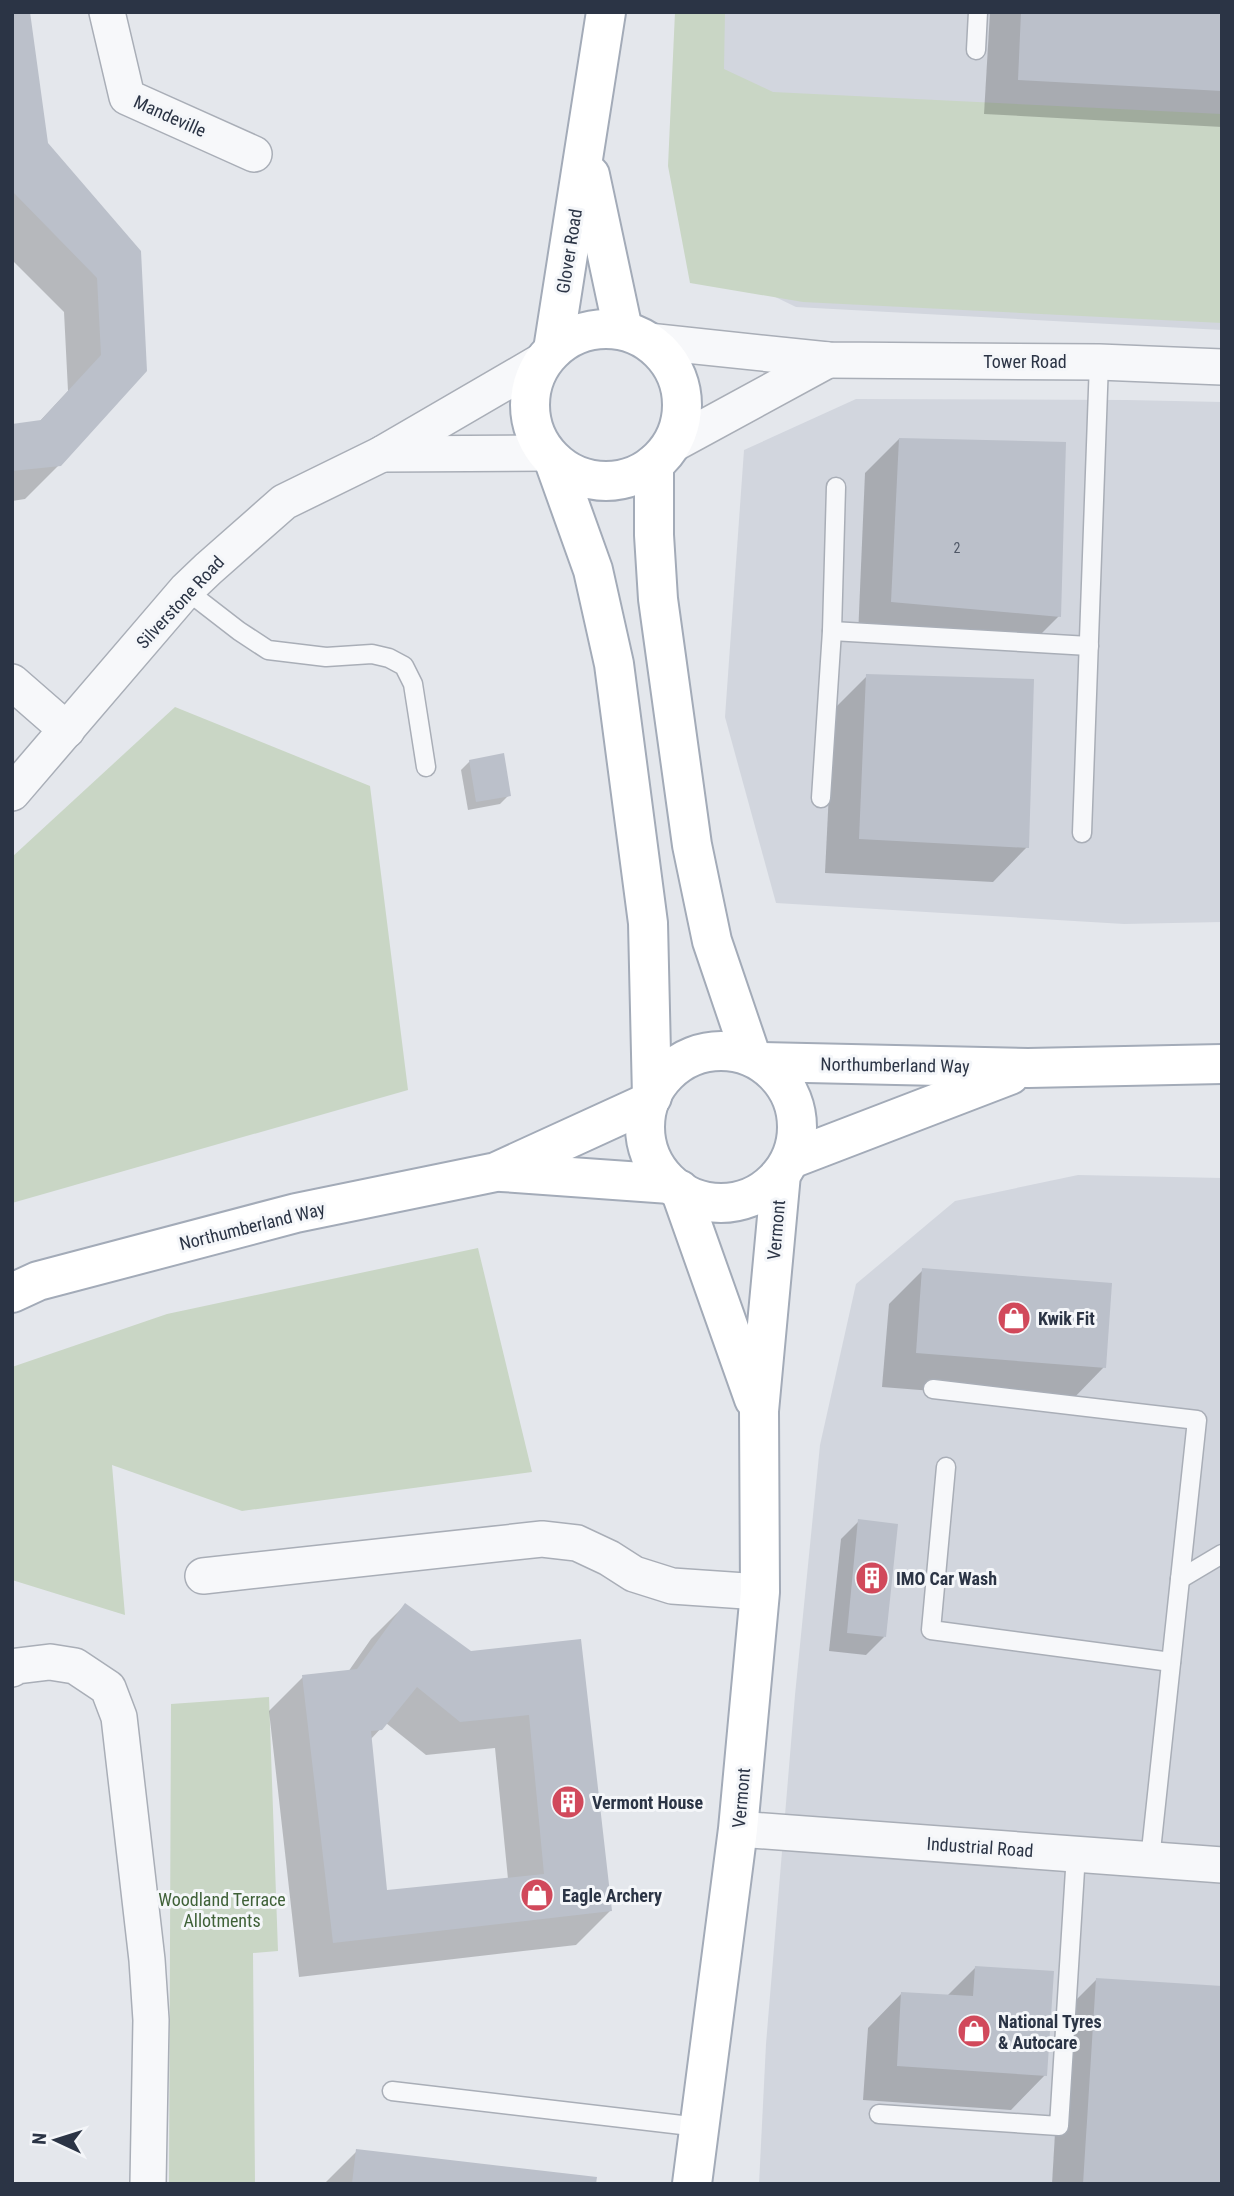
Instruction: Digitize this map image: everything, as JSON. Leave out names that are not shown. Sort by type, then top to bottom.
[{"type":"main road","name":"Glover Road","points":[[550,354],[606,12]]},
{"type":"main road","name":"Glover Road","points":[[585,153],[636,335]]},
{"type":"main road","points":[[650,1099],[664,1076],[682,1061],[704,1052],[727,1050],[756,1059],[779,1076],[791,1095],[797,1116],[797,1138],[786,1166],[765,1189],[744,1199],[722,1203],[700,1200],[675,1187],[657,1166],[648,1146],[645,1124],[650,1099],[648,923],[614,664],[593,570],[551,457],[535,434],[530,412],[531,389],[539,368],[550,354],[574,335],[598,328],[636,335],[665,357],[677,377],[682,400],[679,424],[662,455],[654,536],[658,599],[692,845],[712,942],[756,1059]]},
{"type":"main road","points":[[551,457],[572,473],[593,480],[614,481],[635,475],[662,455]]},
{"type":"main road","name":"Northumberland Way","points":[[756,1059],[1028,1068],[1222,1063]]},
{"type":"main road","name":"Northumberland Way","points":[[786,1166],[1028,1068]]},
{"type":"main road","name":"Northumberland Way","points":[[12,1293],[38,1281],[296,1213],[496,1172],[650,1099]]},
{"type":"main road","name":"Vermont","points":[[692,2184],[738,1829],[760,1592],[759,1411],[786,1166]]},
{"type":"main road","name":"Northumberland Way","points":[[496,1172],[675,1187]]},
{"type":"main road","name":"Vermont","points":[[675,1187],[759,1411]]},
{"type":"street","name":"Mandeville","points":[[107,12],[127,97],[254,154]]},
{"type":"street","name":"Tower Road","points":[[636,335],[828,360],[1099,362],[1222,367]]},
{"type":"street","name":"Silverstone Road","points":[[12,793],[186,590],[284,502],[382,454],[550,354]]},
{"type":"street","name":"Tower Road","points":[[662,455],[828,360]]},
{"type":"street","name":"Silverstone Road","points":[[382,454],[551,457]]},
{"type":"street","points":[[12,682],[67,730]]},
{"type":"street","points":[[203,1576],[542,1539],[577,1543],[609,1558],[634,1574],[672,1586],[760,1592]]},
{"type":"street","points":[[12,1669],[50,1662],[75,1666],[107,1688],[119,1717],[147,1960],[151,2020],[148,2184]]},
{"type":"street","name":"Industrial Road","points":[[738,1829],[1222,1865]]},
{"type":"lane","points":[[976,50],[978,12]]},
{"type":"lane","points":[[1082,833],[1099,362]]},
{"type":"lane","points":[[821,798],[832,631],[836,487]]},
{"type":"lane","points":[[186,590],[268,650],[326,657],[372,654],[389,658],[404,666],[413,684],[426,767]]},
{"type":"lane","points":[[832,631],[1089,646]]},
{"type":"lane","points":[[933,1389],[1197,1420],[1150,1860]]},
{"type":"lane","points":[[946,1468],[931,1630],[1171,1662]]},
{"type":"lane","points":[[1180,1580],[1222,1554]]},
{"type":"lane","points":[[879,2114],[1059,2126],[1076,1854]]},
{"type":"lane","points":[[392,2091],[699,2127]]},
{"type":"shaded area","points":[[710,12],[1222,12],[1222,330],[796,307],[706,263]]},
{"type":"shaded area","points":[[856,399],[1222,402],[1222,922],[1124,924],[776,903],[725,717],[744,450]]},
{"type":"shaded area","points":[[1078,1175],[1222,1178],[1222,2184],[759,2184],[766,2044],[795,1695],[820,1445],[856,1284],[955,1201]]},
{"type":"green space","points":[[675,12],[725,12],[724,69],[773,92],[1222,114],[1222,323],[803,302],[690,283],[668,166]]},
{"type":"green space","points":[[175,707],[370,786],[408,1090],[12,1203],[12,857]]},
{"type":"green space","points":[[478,1248],[532,1472],[242,1511],[112,1465],[125,1615],[12,1580],[12,1367],[167,1314]]},
{"type":"green space","name":"Woodland Terrace Allotments","points":[[269,1697],[278,1951],[253,1953],[255,2184],[169,2184],[171,1704]]},
{"type":"building","points":[[12,12],[30,12],[48,143],[141,251],[147,371],[61,466],[12,471],[12,424],[41,420],[101,355],[97,278],[12,191]]},
{"type":"building","points":[[1021,12],[1222,12],[1222,91],[1018,80]]},
{"type":"building","points":[[899,438],[1066,442],[1061,617],[891,602]]},
{"type":"building","points":[[866,674],[1034,679],[1029,848],[859,839]]},
{"type":"building","points":[[504,753],[511,796],[476,802],[469,760]]},
{"type":"building","name":"Kwik Fit","points":[[922,1268],[1112,1283],[1106,1368],[916,1353]]},
{"type":"building","name":"IMO Car Wash","points":[[858,1519],[898,1524],[886,1637],[847,1633]]},
{"type":"building","name":"Vermont House","points":[[405,1603],[471,1651],[581,1639],[612,1911],[333,1943],[302,1675],[357,1669]],"holes":[[[417,1687],[460,1722],[529,1715],[544,1874],[387,1890],[371,1731],[382,1730]]]},
{"type":"building","name":"National Tyres & Autocare","points":[[975,1966],[1054,1971],[1047,2076],[897,2066],[901,1992],[973,1996]]},
{"type":"building","points":[[1096,1978],[1222,1986],[1222,2184],[1083,2184]]},
{"type":"building","points":[[356,2149],[597,2177],[596,2184],[352,2184]]},
{"type":"place","name":"Kwik Fit","points":[[1014,1318]]},
{"type":"place","name":"IMO Car Wash","points":[[872,1578]]},
{"type":"place","name":"Vermont House","points":[[568,1802]]},
{"type":"place","name":"Eagle Archery","points":[[537,1895]]},
{"type":"place","name":"National Tyres & Autocare","points":[[974,2031]]}]
